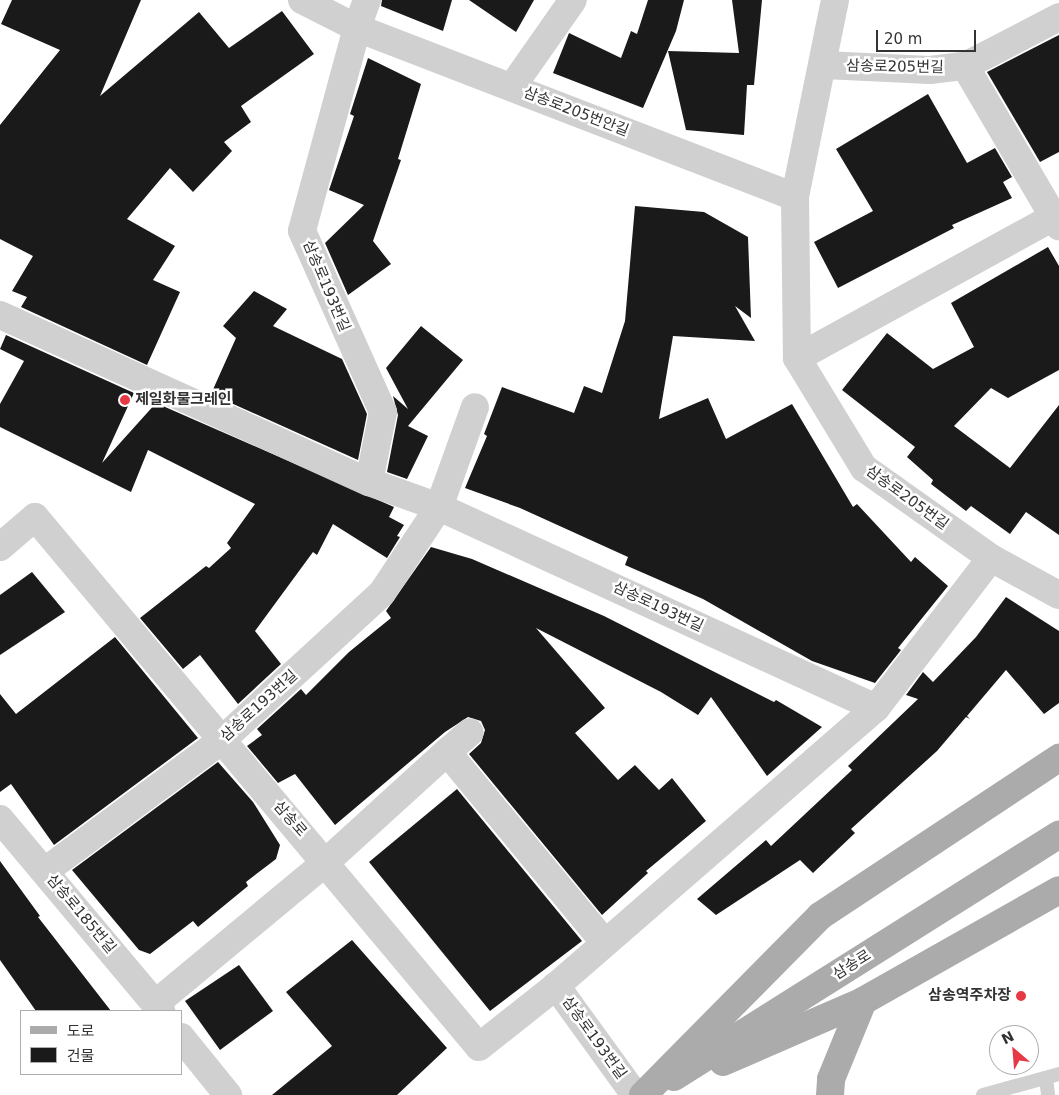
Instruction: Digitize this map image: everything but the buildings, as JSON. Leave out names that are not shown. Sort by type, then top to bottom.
[{"type":"main road","points":[[646,1095],[820,916],[1059,758]]},
{"type":"main road","name":"삼송로","points":[[646,1095],[1059,835]]},
{"type":"main road","points":[[646,1095],[863,1002],[1059,890]]},
{"type":"main road","points":[[830,1095],[831,1079],[863,1002]]},
{"type":"street","name":"삼송로205번안길","points":[[302,0],[357,28],[795,197]]},
{"type":"street","points":[[357,28],[367,0]]},
{"type":"street","points":[[512,87],[573,0]]},
{"type":"street","name":"삼송로205번길","points":[[835,0],[824,65],[795,197],[797,358],[864,468],[991,558],[1059,595]]},
{"type":"street","name":"삼송로205번길","points":[[824,65],[930,70],[965,66],[1059,17]]},
{"type":"street","name":"삼송로193번길","points":[[357,28],[302,231],[383,412],[370,482]]},
{"type":"street","name":"삼송로205번길","points":[[797,358],[1057,219],[965,66]]},
{"type":"street","name":"삼송로193번길","points":[[0,316],[370,482],[439,506],[876,708]]},
{"type":"street","name":"삼송로193번길","points":[[45,871],[222,740],[382,593],[439,506],[475,407]]},
{"type":"street","name":"삼송로","points":[[0,547],[35,516],[479,1047],[556,986]]},
{"type":"street","name":"삼송로193번길","points":[[635,1095],[556,986],[604,942],[876,708],[991,558]]},
{"type":"street","points":[[158,1008],[326,862],[470,732]]},
{"type":"street","points":[[446,752],[604,942]]},
{"type":"street","name":"삼송로185번길","points":[[0,819],[158,1008]]},
{"type":"street","points":[[182,1038],[228,1095]]},
{"type":"lane","points":[[983,1095],[1053,1076],[1048,1095]]},
{"type":"place","name":"제일화물크레인","points":[[125,400]]},
{"type":"place","name":"삼송역주차장","points":[[1021,996]]}]
